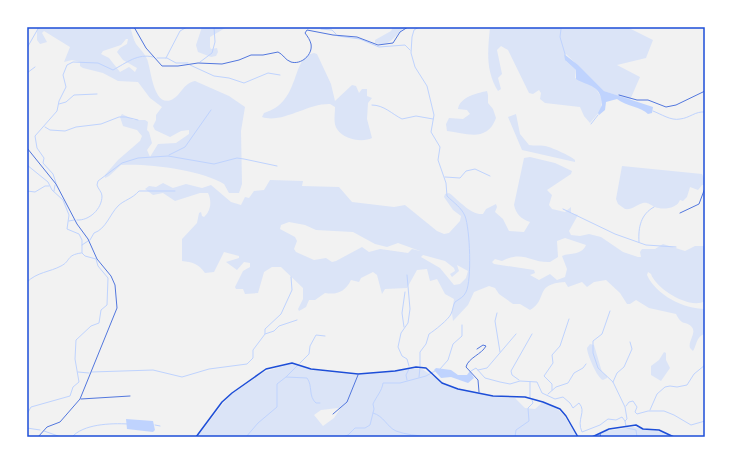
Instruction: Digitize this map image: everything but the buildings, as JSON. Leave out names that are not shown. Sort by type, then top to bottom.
[{"type":"main road","points":[[196,437],[222,402],[232,393],[266,369],[292,363],[311,369],[358,374],[395,371],[416,366],[426,368],[442,383],[493,396],[525,397],[560,409],[566,416],[578,437]]},
{"type":"main road","points":[[592,437],[620,427],[636,426],[643,429],[659,430],[674,437]]},
{"type":"street","points":[[134,27],[146,48],[162,66],[170,66],[198,63],[222,64],[239,60],[252,54],[263,55],[278,52],[290,61],[298,62],[307,56],[311,50],[311,44],[305,33],[308,30],[333,35],[357,37],[378,46],[393,43],[400,32],[408,27]]},
{"type":"street","points":[[619,95],[637,100],[648,100],[666,108],[676,105],[705,91]]},
{"type":"street","points":[[27,148],[56,184],[77,224],[88,239],[97,259],[111,276],[115,285],[117,308],[80,399],[60,422],[47,427],[38,437]]},
{"type":"street","points":[[680,213],[699,204],[705,188]]},
{"type":"street","points":[[477,348],[486,346],[467,363],[466,367],[479,382],[479,393]]},
{"type":"street","points":[[333,414],[347,402],[358,374]]},
{"type":"street","points":[[80,399],[130,396]]},
{"type":"street","points":[[600,433],[601,437]]},
{"type":"shaded area","points":[[37,27],[130,27],[136,44],[147,59],[154,86],[160,98],[165,101],[171,100],[188,84],[195,81],[229,96],[245,107],[241,131],[242,184],[239,193],[229,193],[224,184],[214,179],[188,171],[159,166],[121,165],[105,178],[105,175],[118,160],[140,141],[142,136],[137,130],[123,126],[120,117],[122,114],[134,120],[145,120],[148,122],[147,130],[152,143],[147,150],[150,157],[158,144],[176,143],[189,134],[189,130],[181,131],[170,137],[155,130],[153,126],[156,120],[156,115],[162,107],[150,98],[138,82],[118,81],[103,73],[83,68],[80,66],[80,62],[72,60],[64,62],[70,47],[44,31],[42,33],[47,42],[40,44],[37,40]],"holes":[[[126,39],[128,39],[127,44],[120,48],[117,52],[123,60],[137,68],[135,72],[129,67],[120,72],[109,58],[101,54],[103,51],[121,45]]]},
{"type":"shaded area","points":[[202,27],[227,27],[210,37],[211,49],[217,48],[218,52],[216,56],[211,57],[198,52],[196,45]]},
{"type":"shaded area","points":[[393,27],[405,27],[392,40],[385,44],[375,43],[375,40],[391,31]]},
{"type":"shaded area","points":[[490,27],[627,27],[653,40],[646,58],[617,65],[640,77],[630,100],[604,91],[566,54],[566,61],[576,70],[575,78],[595,87],[602,99],[601,110],[590,123],[584,116],[580,107],[545,103],[540,99],[541,93],[539,90],[533,94],[529,93],[508,50],[501,46],[497,50],[502,74],[498,78],[501,89],[498,91],[491,75],[488,59]]},
{"type":"shaded area","points":[[314,53],[317,54],[331,84],[335,101],[352,85],[356,86],[359,93],[362,89],[367,89],[367,96],[372,98],[368,103],[367,119],[372,138],[358,140],[348,138],[340,132],[337,129],[334,119],[335,107],[330,104],[313,107],[278,118],[262,117],[264,113],[276,107],[284,100],[290,90],[301,63],[307,56]]},
{"type":"shaded area","points":[[487,91],[488,103],[493,109],[496,118],[492,126],[487,131],[482,134],[475,135],[447,131],[446,124],[449,118],[463,119],[470,114],[467,110],[458,109],[462,101],[470,96]]},
{"type":"shaded area","points":[[516,114],[520,134],[529,145],[552,148],[569,156],[575,160],[575,162],[522,150],[508,117]]},
{"type":"shaded area","points":[[530,157],[555,163],[572,171],[571,174],[547,190],[552,195],[549,205],[552,209],[565,212],[571,207],[571,213],[578,215],[569,231],[571,235],[580,236],[589,234],[601,237],[623,252],[638,257],[641,257],[640,252],[642,249],[655,249],[663,244],[685,251],[695,246],[705,246],[705,301],[691,303],[674,296],[659,286],[651,274],[648,272],[647,275],[657,289],[672,300],[680,304],[705,309],[705,334],[698,339],[693,351],[690,348],[693,334],[693,329],[691,326],[683,323],[676,314],[649,308],[636,300],[630,304],[627,304],[620,293],[606,280],[594,282],[587,287],[582,282],[568,287],[565,282],[555,283],[545,289],[536,306],[530,310],[520,304],[513,304],[499,294],[495,288],[489,286],[474,292],[468,305],[453,321],[452,313],[454,299],[445,294],[437,279],[430,281],[427,269],[417,270],[407,288],[385,289],[382,294],[377,275],[373,272],[361,278],[359,282],[351,280],[349,284],[340,292],[333,294],[325,293],[315,300],[309,300],[306,307],[299,311],[298,309],[303,299],[303,288],[281,267],[272,267],[264,272],[258,293],[245,294],[243,289],[236,289],[235,287],[243,271],[250,267],[250,263],[244,262],[237,270],[226,262],[239,258],[239,256],[224,252],[214,272],[205,273],[195,264],[182,261],[182,239],[197,223],[199,213],[201,212],[202,216],[204,217],[208,212],[210,203],[208,193],[200,193],[175,201],[163,193],[153,195],[145,189],[149,186],[156,187],[163,183],[173,188],[186,184],[202,188],[211,185],[231,202],[241,205],[245,197],[249,198],[254,191],[264,190],[270,180],[303,181],[302,186],[339,187],[352,202],[394,207],[405,205],[437,231],[444,234],[449,233],[460,221],[461,216],[453,210],[444,197],[445,194],[449,193],[469,210],[478,214],[483,214],[486,209],[496,204],[497,207],[495,212],[503,219],[509,231],[524,232],[530,222],[519,216],[514,205],[524,158]],"holes":[[[289,222],[305,225],[316,230],[353,232],[375,244],[387,247],[398,243],[420,251],[412,249],[408,253],[380,249],[369,252],[362,247],[336,261],[332,262],[326,258],[314,260],[296,252],[294,249],[297,241],[295,237],[280,229],[281,225]],[[565,238],[586,245],[579,252],[562,256],[567,269],[565,277],[557,280],[550,274],[539,280],[530,275],[535,273],[534,270],[494,264],[492,262],[495,259],[502,261],[516,257],[550,262],[558,257],[557,241]],[[423,255],[445,261],[454,268],[455,271],[450,274],[452,277],[459,271],[457,265],[468,271],[466,278],[460,284],[454,285],[440,268],[421,257]]]},
{"type":"shaded area","points":[[622,166],[702,174],[705,180],[705,185],[702,185],[698,190],[690,187],[687,197],[683,201],[680,200],[673,207],[658,208],[645,203],[630,209],[625,209],[618,204],[616,199]]},
{"type":"shaded area","points":[[590,344],[594,345],[602,372],[607,376],[607,378],[603,380],[595,371],[589,355],[587,348]]},
{"type":"shaded area","points":[[664,352],[666,353],[666,360],[670,368],[661,381],[651,375],[651,366],[659,360]]},
{"type":"shaded area","points":[[293,363],[312,370],[356,375],[411,368],[422,369],[448,386],[495,397],[515,398],[525,408],[535,409],[543,402],[558,409],[565,416],[579,437],[197,437],[229,396],[264,372]],"holes":[[[340,409],[334,418],[323,426],[314,415],[321,410]]]},
{"type":"shaded area","points":[[633,427],[663,432],[673,437],[591,437],[606,431]]},
{"type":"water","points":[[564,54],[578,65],[604,91],[653,107],[652,113],[648,114],[617,99],[606,102],[605,110],[599,115],[598,113],[602,105],[599,93],[594,87],[576,79],[576,70],[565,60]]},
{"type":"water","points":[[436,368],[451,370],[458,375],[467,375],[470,371],[474,378],[468,383],[451,377],[441,378],[434,370]]},
{"type":"water","points":[[126,419],[153,421],[155,430],[153,432],[127,429]]},
{"type":"waterway","points":[[27,48],[39,27]]},
{"type":"waterway","points":[[166,58],[180,31],[187,27]]},
{"type":"waterway","points":[[200,62],[212,53],[215,42],[214,27]]},
{"type":"waterway","points":[[419,27],[414,30],[411,53],[415,67],[427,86],[434,115],[431,132],[440,147],[438,160],[446,183],[447,196],[465,216],[470,254],[469,277],[466,292],[463,297],[455,302],[451,314],[447,319],[429,334],[426,344],[420,352],[420,366]]},
{"type":"waterway","points":[[321,29],[332,30],[336,34]]},
{"type":"waterway","points":[[561,29],[560,37],[565,54]]},
{"type":"waterway","points":[[338,36],[360,39],[379,47],[405,45],[410,50]]},
{"type":"waterway","points":[[56,183],[53,174],[43,163],[44,158],[37,148],[35,136],[57,111],[59,101],[66,87],[63,75],[67,65],[73,62],[98,63],[113,70],[142,56],[153,57]]},
{"type":"waterway","points":[[157,58],[167,58],[176,63],[188,63]]},
{"type":"waterway","points":[[190,65],[214,76],[229,78],[244,83],[268,73],[280,75]]},
{"type":"waterway","points":[[27,73],[35,67]]},
{"type":"waterway","points":[[59,104],[66,102],[74,95],[97,94]]},
{"type":"waterway","points":[[372,105],[384,108],[402,119],[416,116],[433,119]]},
{"type":"waterway","points":[[169,155],[185,147],[211,110]]},
{"type":"waterway","points":[[653,111],[670,118],[677,119],[705,112]]},
{"type":"waterway","points":[[591,124],[598,115]]},
{"type":"waterway","points":[[45,127],[50,130],[65,131],[76,127],[101,124],[119,117],[138,120]]},
{"type":"waterway","points":[[77,220],[82,220],[90,216],[100,205],[102,196],[97,185],[98,181],[122,163],[138,158],[168,156],[214,164],[237,158],[277,166]]},
{"type":"waterway","points":[[27,165],[48,182],[52,190],[63,200],[69,215],[67,229],[79,234],[82,240],[82,253]]},
{"type":"waterway","points":[[445,177],[460,178],[466,171],[475,169],[490,176]]},
{"type":"waterway","points":[[54,191],[55,185]]},
{"type":"waterway","points":[[27,191],[35,192],[45,186],[49,186]]},
{"type":"waterway","points":[[90,240],[94,233],[105,225],[115,209],[139,191],[175,191]]},
{"type":"waterway","points":[[639,242],[639,231],[643,217],[654,207]]},
{"type":"waterway","points":[[563,209],[615,234],[646,245],[676,247]]},
{"type":"waterway","points":[[69,221],[74,220]]},
{"type":"waterway","points":[[82,245],[88,241]]},
{"type":"waterway","points":[[27,282],[39,274],[61,266],[73,255],[81,253]]},
{"type":"waterway","points":[[27,414],[31,407],[70,396],[73,387],[79,382],[75,359],[76,340],[91,326],[99,323],[101,310],[107,305],[108,278],[98,266],[96,259],[85,256],[82,253]]},
{"type":"waterway","points":[[407,275],[410,309],[408,323],[401,333],[398,347],[402,356],[407,359],[409,366]]},
{"type":"waterway","points":[[92,372],[153,370],[182,377],[209,369],[247,364],[253,358],[253,350],[265,334],[265,329],[281,314],[292,290],[291,277]]},
{"type":"waterway","points":[[404,327],[402,313],[405,292]]},
{"type":"waterway","points":[[610,311],[602,334],[593,341],[593,353],[598,368],[613,382],[625,407],[627,419],[625,421],[626,426]]},
{"type":"waterway","points":[[497,313],[495,321],[500,352]]},
{"type":"waterway","points":[[552,390],[552,384],[544,376],[553,363],[552,355],[560,346],[569,319]]},
{"type":"waterway","points":[[265,334],[274,331],[279,326],[297,320]]},
{"type":"waterway","points":[[440,369],[448,360],[453,344],[462,336],[462,325]]},
{"type":"waterway","points":[[478,370],[487,368],[516,334]]},
{"type":"waterway","points":[[519,380],[512,375],[511,371],[532,334]]},
{"type":"waterway","points":[[300,363],[309,354],[310,346],[316,335],[325,336]]},
{"type":"waterway","points":[[613,382],[617,373],[624,367],[632,349],[630,342]]},
{"type":"waterway","points":[[548,394],[556,387],[568,383],[574,373],[583,368],[586,364]]},
{"type":"waterway","points":[[286,377],[298,365]]},
{"type":"waterway","points":[[650,410],[657,394],[665,387],[687,385],[694,374],[705,365]]},
{"type":"waterway","points":[[419,377],[420,368]]},
{"type":"waterway","points":[[471,371],[476,368],[485,378],[510,384],[520,381],[537,382],[542,393],[555,399],[563,397],[573,408],[579,403],[582,410],[580,423],[582,432],[600,425],[608,419],[616,420],[622,417],[625,421]]},
{"type":"waterway","points":[[407,380],[406,375],[409,369]]},
{"type":"waterway","points":[[343,437],[348,435],[355,428],[365,428],[370,425],[374,409],[373,404],[383,383],[400,383],[426,376],[435,371]]},
{"type":"waterway","points":[[78,372],[89,373]]},
{"type":"waterway","points":[[246,437],[258,423],[277,407],[277,384],[286,377],[307,378],[310,384],[312,397],[316,403],[320,403]]},
{"type":"waterway","points":[[530,382],[530,398]]},
{"type":"waterway","points":[[515,437],[516,430],[529,421],[528,408],[533,403],[532,400]]},
{"type":"waterway","points":[[626,406],[629,402],[633,401],[637,407],[635,412],[637,414],[648,411],[664,411],[691,425],[705,421]]},
{"type":"waterway","points":[[373,413],[377,414],[396,431],[427,437]]},
{"type":"waterway","points":[[72,437],[83,429],[98,425],[128,424]]},
{"type":"waterway","points":[[155,425],[160,426]]},
{"type":"waterway","points":[[27,428],[40,430]]},
{"type":"waterway","points":[[627,428],[636,430],[637,437]]},
{"type":"waterway","points":[[44,431],[61,437]]}]
